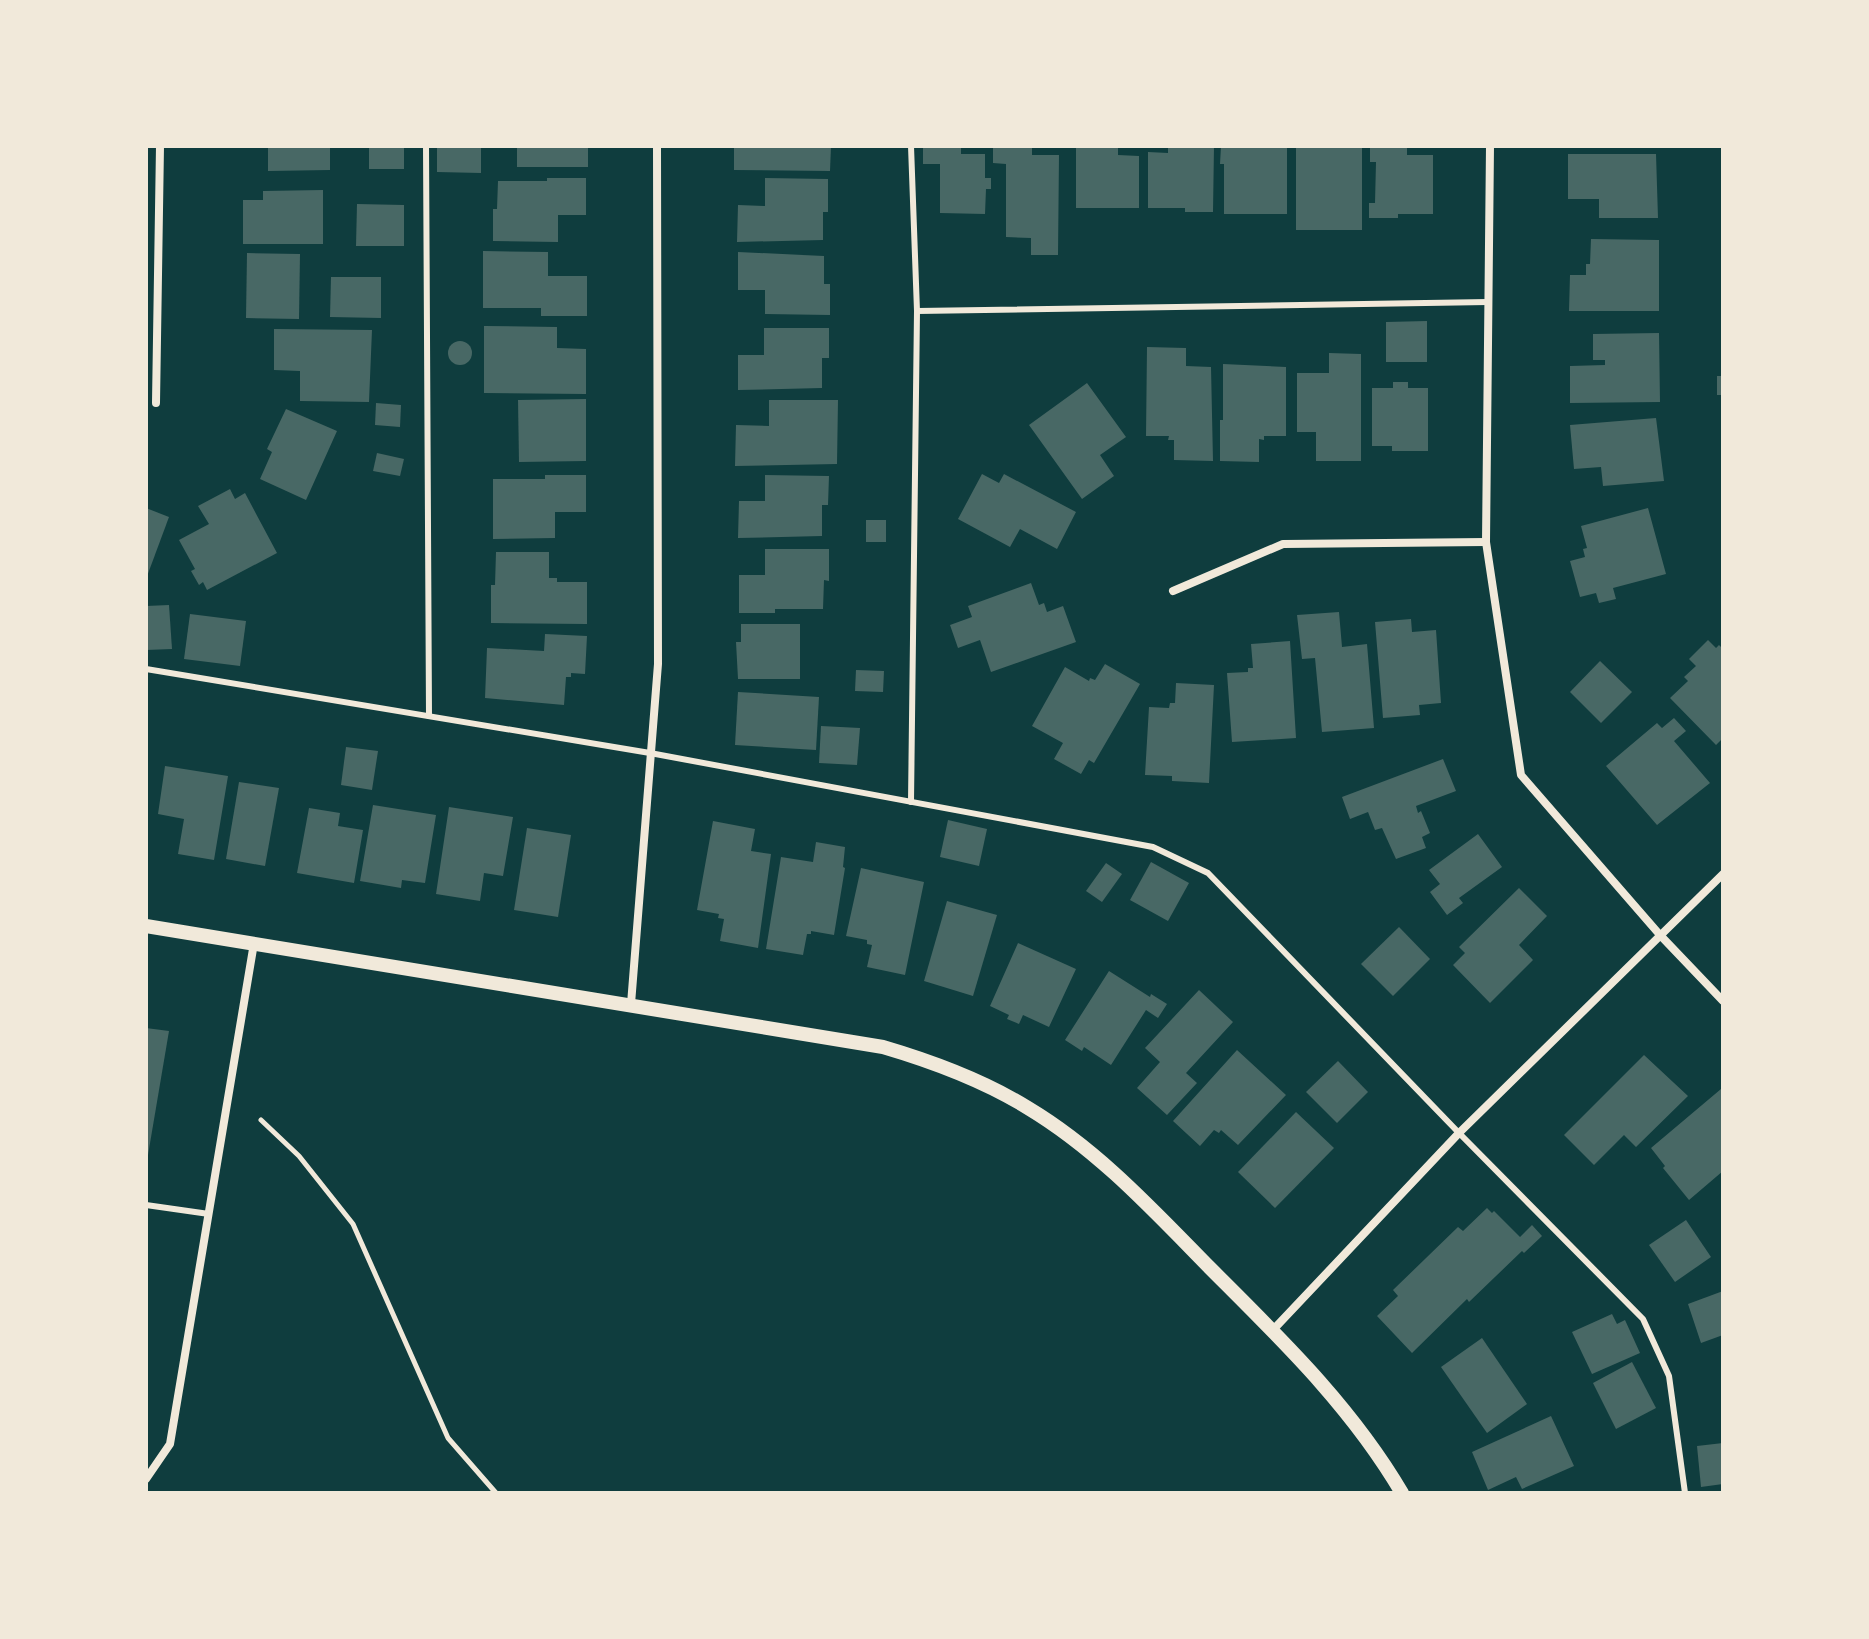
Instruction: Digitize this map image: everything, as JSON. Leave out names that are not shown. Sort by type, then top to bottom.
[{"type":"street","points":[[156,403],[160,146]]},
{"type":"street","points":[[631,1004],[658,664],[657,146]]},
{"type":"street","points":[[1490,146],[1486,542],[1521,775],[1660,935],[1723,1001]]},
{"type":"street","points":[[1173,591],[1283,544],[1486,542]]},
{"type":"street","points":[[1272,1331],[1459,1133],[1723,874]]},
{"type":"street","points":[[146,926],[883,1047],[937,1063],[1027,1107],[1112,1169],[1341,1404],[1378,1453],[1402,1493]]},
{"type":"street","points":[[146,1479],[170,1444],[254,943]]},
{"type":"lane","points":[[426,146],[429,716]]},
{"type":"lane","points":[[911,146],[917,311],[911,802]]},
{"type":"lane","points":[[917,311],[1488,302]]},
{"type":"lane","points":[[146,669],[650,753],[1153,847],[1208,873],[1643,1319],[1669,1376],[1685,1493]]},
{"type":"lane","points":[[146,1205],[209,1214]]},
{"type":"path","points":[[261,1120],[299,1156],[353,1224],[448,1438],[496,1493]]},
{"type":"building","points":[[268,146],[330,146],[330,170],[268,171]]},
{"type":"building","points":[[369,146],[404,146],[404,169],[369,169]]},
{"type":"building","points":[[437,146],[481,146],[481,173],[437,172]]},
{"type":"building","points":[[517,146],[588,146],[588,167],[517,167]]},
{"type":"building","points":[[734,146],[831,146],[830,171],[734,170]]},
{"type":"building","points":[[923,146],[961,146],[961,154],[985,154],[985,178],[991,178],[991,189],[986,189],[985,214],[940,213],[940,164],[923,164]]},
{"type":"building","points":[[993,146],[1032,146],[1032,155],[1059,155],[1058,255],[1031,255],[1031,238],[1006,237],[1006,164],[993,163]]},
{"type":"building","points":[[1076,146],[1118,146],[1118,155],[1139,156],[1139,208],[1076,208]]},
{"type":"building","points":[[1168,146],[1214,146],[1213,212],[1148,208],[1148,152],[1168,153]]},
{"type":"building","points":[[1221,146],[1287,146],[1287,214],[1224,214]]},
{"type":"building","points":[[1296,146],[1362,146],[1362,230],[1296,230]]},
{"type":"building","points":[[1370,146],[1407,146],[1407,155],[1433,155],[1433,214],[1369,218],[1369,203],[1375,203],[1376,162],[1370,162]]},
{"type":"building","points":[[1568,154],[1656,154],[1658,218],[1599,218],[1599,199],[1568,199]]},
{"type":"building","points":[[547,178],[586,178],[586,215],[558,215],[558,242],[493,241],[493,209],[497,209],[498,181],[547,181]]},
{"type":"building","points":[[765,178],[828,179],[828,212],[823,212],[823,240],[737,242],[738,205],[765,206]]},
{"type":"building","points":[[323,190],[323,244],[243,244],[243,200],[263,200],[263,191]]},
{"type":"building","points":[[357,204],[404,205],[404,246],[356,246]]},
{"type":"building","points":[[1591,239],[1659,240],[1659,311],[1569,311],[1570,275],[1586,275],[1586,264],[1590,264]]},
{"type":"building","points":[[483,251],[548,252],[548,276],[587,276],[587,316],[541,316],[541,308],[483,308]]},
{"type":"building","points":[[738,252],[824,256],[824,284],[830,284],[830,315],[765,314],[765,290],[738,290]]},
{"type":"building","points":[[247,253],[300,254],[299,319],[246,318]]},
{"type":"building","points":[[331,277],[381,277],[381,318],[330,317]]},
{"type":"building","points":[[1427,321],[1427,362],[1386,362],[1386,322]]},
{"type":"building","points":[[484,326],[557,327],[557,348],[586,349],[586,394],[484,393]]},
{"type":"building","points":[[764,328],[829,328],[829,358],[822,358],[822,388],[738,390],[738,355],[764,355]]},
{"type":"building","points":[[274,329],[372,330],[369,402],[300,401],[300,371],[274,370]]},
{"type":"building","points":[[1659,333],[1660,402],[1570,403],[1570,366],[1605,365],[1605,360],[1593,360],[1593,334]]},
{"type":"building","points":[[460,341],[471,348],[472,353],[465,364],[460,365],[449,358],[448,353],[455,342]]},
{"type":"building","points":[[1147,347],[1186,348],[1186,366],[1211,367],[1213,461],[1174,460],[1174,440],[1168,440],[1169,436],[1146,436]]},
{"type":"building","points":[[1329,353],[1361,354],[1361,461],[1316,461],[1316,432],[1297,432],[1297,373],[1329,373]]},
{"type":"building","points":[[1223,364],[1286,367],[1286,436],[1264,436],[1264,440],[1259,439],[1259,462],[1220,461]]},
{"type":"building","points":[[1717,376],[1723,376],[1723,395],[1717,395]]},
{"type":"building","points":[[1393,382],[1408,382],[1408,388],[1428,388],[1428,451],[1392,451],[1392,446],[1372,446],[1372,388],[1393,388]]},
{"type":"building","points":[[1087,383],[1126,437],[1100,455],[1114,476],[1082,499],[1029,425]]},
{"type":"building","points":[[586,399],[586,461],[519,462],[518,400]]},
{"type":"building","points":[[769,400],[838,400],[837,464],[735,466],[736,425],[769,426]]},
{"type":"building","points":[[376,403],[401,405],[400,427],[375,425]]},
{"type":"building","points":[[286,409],[337,431],[306,500],[260,479],[272,452],[267,449]]},
{"type":"building","points":[[1656,418],[1664,481],[1603,486],[1601,467],[1574,469],[1570,425]]},
{"type":"building","points":[[377,453],[404,459],[400,476],[373,471]]},
{"type":"building","points":[[982,474],[999,483],[1004,474],[1076,512],[1057,549],[1020,529],[1010,547],[958,519]]},
{"type":"building","points":[[545,475],[586,475],[586,512],[555,512],[555,538],[493,539],[493,479],[545,479]]},
{"type":"building","points":[[765,475],[829,476],[828,505],[822,505],[822,536],[738,538],[739,501],[765,501]]},
{"type":"building","points":[[230,489],[235,499],[245,493],[277,553],[207,590],[203,582],[199,585],[191,571],[195,569],[179,540],[209,524],[198,506]]},
{"type":"building","points":[[146,508],[169,517],[146,579]]},
{"type":"building","points":[[1648,508],[1666,574],[1613,588],[1616,599],[1599,603],[1596,593],[1580,597],[1570,561],[1585,557],[1583,549],[1587,548],[1581,526]]},
{"type":"building","points":[[866,520],[886,520],[886,542],[866,542]]},
{"type":"building","points":[[765,549],[829,549],[829,581],[824,580],[823,609],[739,613],[739,575],[765,575]]},
{"type":"building","points":[[496,552],[549,552],[549,578],[557,578],[557,582],[587,582],[587,624],[491,623],[491,585],[495,585]]},
{"type":"building","points":[[1031,583],[1039,605],[1044,603],[1047,612],[1063,606],[1076,642],[991,672],[980,640],[958,648],[950,625],[972,617],[968,606]]},
{"type":"building","points":[[169,605],[172,649],[146,650],[146,606]]},
{"type":"building","points":[[1339,612],[1342,647],[1367,644],[1374,728],[1322,732],[1315,658],[1302,659],[1297,615]]},
{"type":"building","points":[[190,614],[246,621],[240,666],[184,659]]},
{"type":"building","points":[[1411,619],[1412,632],[1436,630],[1441,703],[1419,705],[1420,715],[1383,718],[1375,622]]},
{"type":"building","points":[[741,624],[800,624],[800,679],[738,679],[736,642],[741,642]]},
{"type":"building","points":[[545,634],[587,636],[585,674],[571,673],[571,677],[566,677],[564,705],[485,698],[487,648],[544,651]]},
{"type":"building","points":[[1708,640],[1716,648],[1719,645],[1723,649],[1723,738],[1716,745],[1670,698],[1688,681],[1684,677],[1696,666],[1689,659]]},
{"type":"building","points":[[1290,641],[1296,738],[1232,742],[1227,673],[1248,672],[1248,668],[1253,668],[1251,644]]},
{"type":"building","points":[[1600,661],[1632,692],[1601,723],[1570,692]]},
{"type":"building","points":[[1105,664],[1140,684],[1094,763],[1089,760],[1081,774],[1054,759],[1063,743],[1032,726],[1065,667],[1089,681],[1090,678],[1095,680]]},
{"type":"building","points":[[856,670],[884,671],[883,692],[855,691]]},
{"type":"building","points":[[1176,683],[1214,685],[1209,783],[1172,781],[1172,776],[1145,775],[1149,707],[1169,708],[1170,703],[1175,703]]},
{"type":"building","points":[[738,692],[819,697],[816,750],[735,745]]},
{"type":"building","points":[[1674,718],[1686,731],[1674,741],[1710,783],[1657,825],[1606,766],[1657,723],[1662,728]]},
{"type":"building","points":[[821,726],[860,728],[857,765],[819,763]]},
{"type":"building","points":[[346,747],[378,751],[372,790],[341,785]]},
{"type":"building","points":[[1443,759],[1456,791],[1416,806],[1430,833],[1422,837],[1426,848],[1396,859],[1382,828],[1375,830],[1368,812],[1350,819],[1342,797]]},
{"type":"building","points":[[165,766],[228,776],[214,860],[178,854],[184,819],[158,814]]},
{"type":"building","points":[[239,782],[279,788],[265,866],[226,859]]},
{"type":"building","points":[[373,805],[436,815],[425,883],[402,880],[401,888],[360,881]]},
{"type":"building","points":[[449,807],[513,817],[503,876],[484,873],[480,901],[436,894]]},
{"type":"building","points":[[309,808],[340,813],[338,826],[363,830],[354,883],[297,873]]},
{"type":"building","points":[[948,820],[987,829],[979,866],[940,857]]},
{"type":"building","points":[[713,821],[755,829],[751,851],[771,854],[758,948],[720,941],[724,919],[718,918],[719,914],[697,910]]},
{"type":"building","points":[[527,828],[571,835],[558,917],[514,910]]},
{"type":"building","points":[[1478,834],[1502,867],[1459,898],[1463,903],[1447,915],[1430,892],[1440,884],[1429,870]]},
{"type":"building","points":[[816,842],[845,847],[845,868],[834,935],[811,931],[807,934],[803,955],[766,949],[781,857],[813,862]]},
{"type":"building","points":[[1151,862],[1189,883],[1168,921],[1130,900]]},
{"type":"building","points":[[1106,863],[1122,874],[1102,902],[1086,891]]},
{"type":"building","points":[[861,868],[924,882],[905,975],[867,967],[872,945],[867,944],[867,940],[846,936]]},
{"type":"building","points":[[1519,888],[1547,916],[1519,945],[1533,960],[1490,1003],[1453,965],[1465,953],[1459,947]]},
{"type":"building","points":[[947,901],[997,915],[973,996],[924,981]]},
{"type":"building","points":[[1399,927],[1430,959],[1393,996],[1361,964]]},
{"type":"building","points":[[1018,943],[1076,969],[1049,1027],[1023,1015],[1019,1024],[990,1006]]},
{"type":"building","points":[[1109,971],[1167,1004],[1158,1018],[1146,1010],[1111,1065],[1084,1047],[1082,1051],[1065,1040]]},
{"type":"building","points":[[1199,990],[1233,1022],[1186,1073],[1197,1083],[1167,1115],[1137,1088],[1160,1062],[1145,1048]]},
{"type":"building","points":[[146,1028],[169,1031],[148,1155],[146,1155]]},
{"type":"building","points":[[1237,1050],[1286,1095],[1238,1145],[1221,1130],[1219,1133],[1214,1130],[1200,1146],[1173,1121]]},
{"type":"building","points":[[1644,1055],[1688,1096],[1636,1147],[1624,1135],[1594,1165],[1564,1135]]},
{"type":"building","points":[[1338,1061],[1368,1092],[1337,1123],[1306,1092]]},
{"type":"building","points":[[1721,1089],[1723,1171],[1689,1200],[1651,1148]]},
{"type":"building","points":[[1296,1112],[1334,1148],[1275,1208],[1238,1172]]},
{"type":"building","points":[[1487,1208],[1520,1237],[1532,1225],[1542,1236],[1469,1302],[1467,1299],[1412,1353],[1377,1316],[1398,1296],[1393,1290],[1458,1227],[1463,1231]]},
{"type":"building","points":[[1686,1220],[1711,1257],[1675,1282],[1649,1245]]},
{"type":"building","points":[[1723,1291],[1723,1335],[1701,1343],[1688,1304]]},
{"type":"building","points":[[1612,1314],[1617,1324],[1625,1320],[1640,1353],[1592,1374],[1572,1332]]},
{"type":"building","points":[[1482,1338],[1527,1404],[1487,1433],[1441,1367]]},
{"type":"building","points":[[1632,1362],[1656,1408],[1616,1429],[1593,1383]]},
{"type":"building","points":[[1551,1416],[1574,1466],[1522,1489],[1516,1477],[1488,1490],[1472,1452]]},
{"type":"building","points":[[1723,1443],[1723,1484],[1701,1487],[1697,1446]]}]
